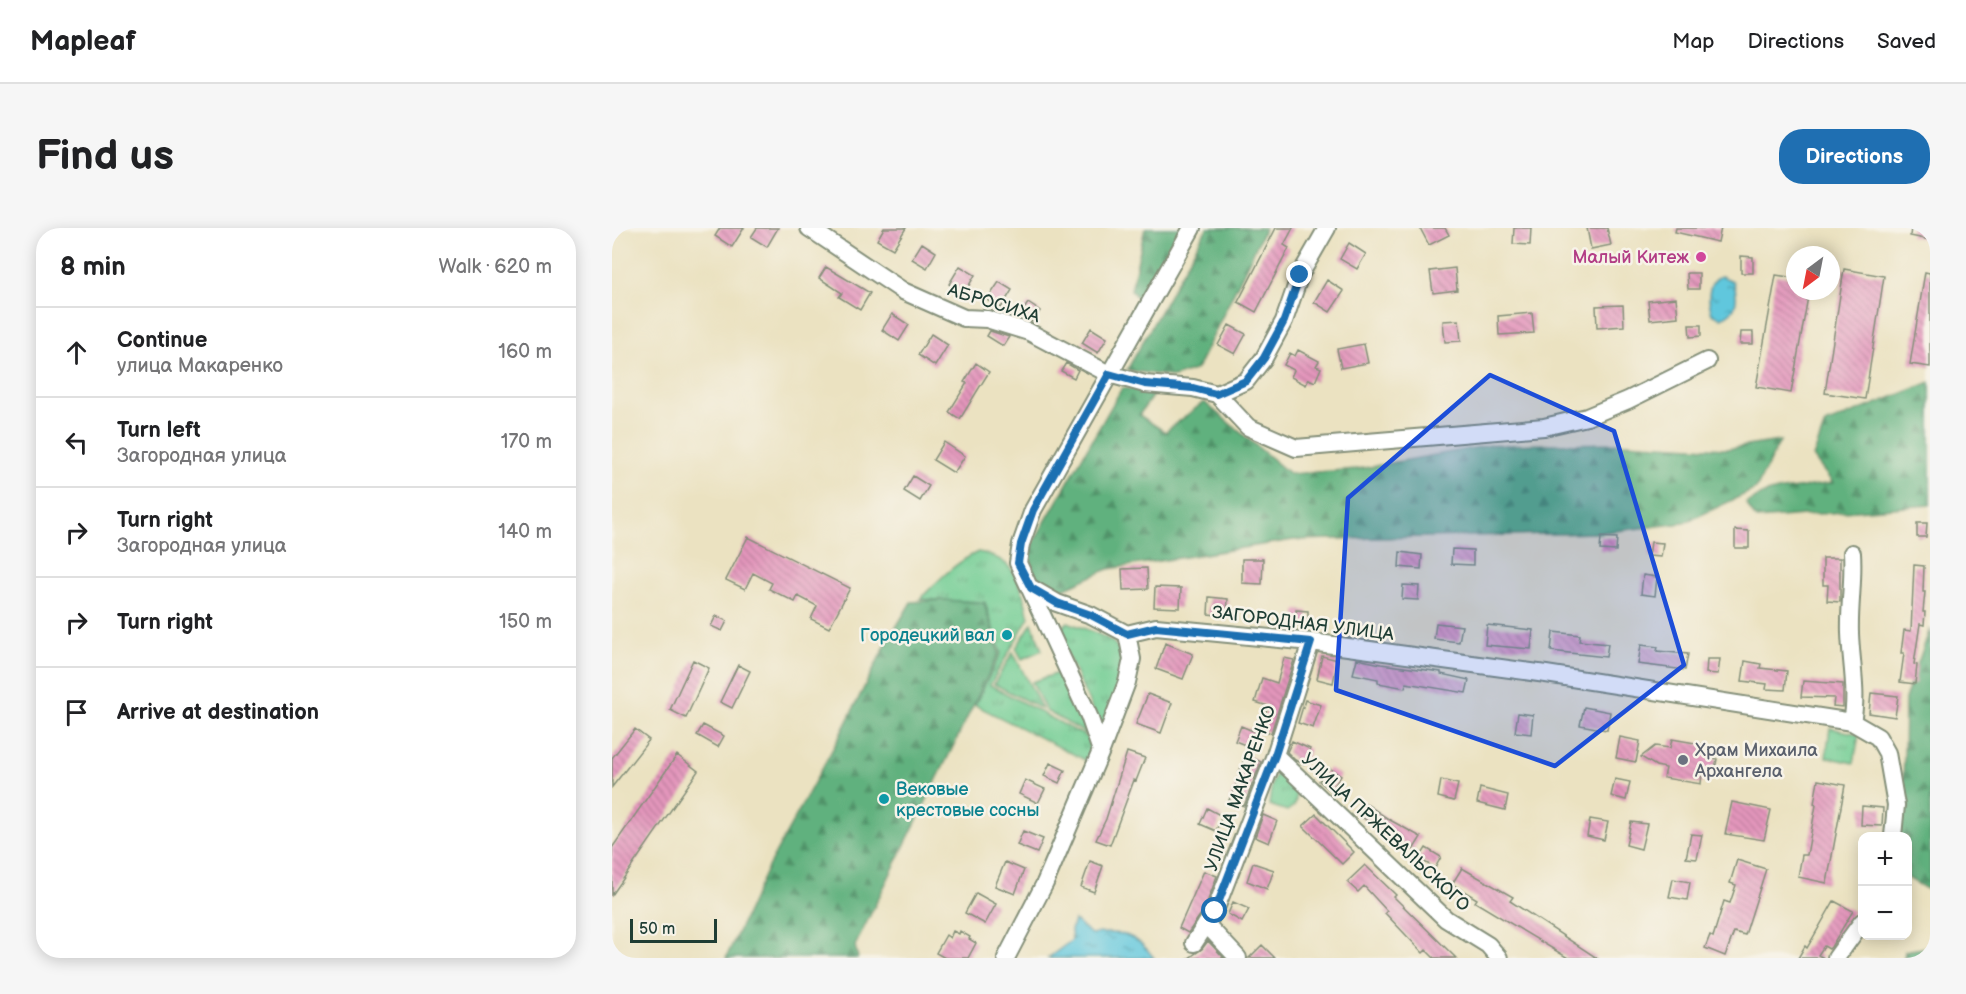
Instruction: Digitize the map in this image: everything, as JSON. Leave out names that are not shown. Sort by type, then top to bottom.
[{"type":"street","name":"АБРОСИХА","points":[[809,228],[903,291],[964,318],[987,319],[1029,332],[1109,374],[1145,384],[1193,388],[1216,394]]},
{"type":"street","points":[[1101,751],[1089,716],[1018,563],[1021,544],[1033,510],[1192,228]]},
{"type":"street","points":[[1327,228],[1300,275],[1284,321],[1264,358],[1246,381],[1216,394],[1248,427],[1296,448],[1544,427],[1587,417],[1628,400],[1707,361]]},
{"type":"street","points":[[1852,553],[1850,615],[1854,679],[1852,722]]},
{"type":"street","points":[[1006,958],[1045,883],[1101,751],[1127,682],[1132,659],[1127,634],[1091,615],[1057,603],[1031,588]]},
{"type":"street","name":"ЗАГОРОДНАЯ УЛИЦА","points":[[1127,634],[1156,627],[1311,642],[1546,674],[1852,722],[1878,737],[1887,753],[1896,805],[1893,832]]},
{"type":"street","name":"УЛИЦА МАКАРЕНКО","points":[[1194,943],[1215,911],[1275,755],[1311,642]]},
{"type":"street","name":"УЛИЦА ПРЖЕВАЛЬСКОГО","points":[[1275,755],[1446,919],[1488,945],[1500,958]]},
{"type":"street","points":[[1206,924],[1238,958]]},
{"type":"street","points":[[1836,958],[1858,929]]},
{"type":"highlighted area","points":[[1490,375],[1614,431],[1684,665],[1555,766],[1336,690],[1348,498]]},
{"type":"green space","points":[[1145,228],[1182,228],[1139,300],[1131,290]]},
{"type":"green space","points":[[1207,228],[1265,228],[1197,369],[1174,377],[1127,370]]},
{"type":"green space","points":[[1930,382],[1930,505],[1756,519],[1746,503],[1768,492],[1833,483],[1813,457],[1825,424]]},
{"type":"green space","points":[[1122,388],[1155,392],[1139,415],[1165,432],[1204,402],[1290,474],[1358,469],[1490,445],[1626,443],[1726,449],[1780,441],[1756,489],[1684,523],[1598,533],[1293,540],[1108,569],[1061,590],[1034,575],[1029,550]]},
{"type":"green space","points":[[978,552],[1001,560],[1015,574],[1029,617],[990,685],[1087,737],[1092,742],[1087,761],[975,705],[1001,653],[985,602],[920,599],[954,567]]},
{"type":"green space","points":[[944,600],[984,603],[999,653],[855,946],[858,958],[726,958],[768,867],[837,741],[885,646],[911,602]]},
{"type":"green space","points":[[1068,622],[1106,638],[1118,649],[1121,660],[1119,685],[1103,733],[1057,632]]},
{"type":"green space","points":[[1032,623],[1042,650],[1022,659],[1016,648]]},
{"type":"green space","points":[[1930,629],[1930,891],[1912,880],[1912,832],[1899,832],[1905,699]]},
{"type":"green space","points":[[1013,652],[1042,709],[994,684]]},
{"type":"green space","points":[[1061,672],[1089,735],[1046,711],[1032,682]]},
{"type":"green space","points":[[1830,728],[1859,734],[1854,763],[1826,757]]},
{"type":"green space","points":[[1277,772],[1297,792],[1295,805],[1287,811],[1269,805],[1272,783]]},
{"type":"green space","points":[[1930,947],[1930,958],[1904,958],[1905,951]]},
{"type":"water","points":[[1721,276],[1733,281],[1736,303],[1731,312],[1721,318],[1712,314],[1709,292],[1716,279]]},
{"type":"water","points":[[1074,920],[1091,934],[1111,933],[1134,939],[1141,943],[1154,958],[1048,958],[1072,940],[1071,930]]},
{"type":"building","points":[[720,228],[744,228],[732,247],[715,236]]},
{"type":"building","points":[[757,228],[778,228],[767,247],[751,237]]},
{"type":"building","points":[[884,228],[906,228],[893,249],[877,240]]},
{"type":"building","points":[[1276,228],[1293,228],[1284,245],[1289,248],[1256,312],[1238,302]]},
{"type":"building","points":[[1420,228],[1445,228],[1449,235],[1429,245]]},
{"type":"building","points":[[1514,228],[1531,228],[1530,245],[1513,244]]},
{"type":"building","points":[[1587,228],[1607,228],[1611,245],[1591,249]]},
{"type":"building","points":[[1676,228],[1721,228],[1718,242],[1675,232]]},
{"type":"building","points":[[1911,228],[1930,228],[1930,240],[1910,236]]},
{"type":"building","points":[[922,243],[936,252],[927,268],[912,259]]},
{"type":"building","points":[[1349,243],[1366,254],[1357,269],[1340,259]]},
{"type":"building","points":[[1741,256],[1753,257],[1753,273],[1741,273]]},
{"type":"building","points":[[960,266],[975,275],[964,294],[949,284]]},
{"type":"building","points":[[826,267],[870,293],[860,310],[839,297],[842,293],[819,278]]},
{"type":"building","points":[[1455,268],[1457,290],[1433,293],[1430,271]]},
{"type":"building","points":[[1844,269],[1884,276],[1865,399],[1825,393]]},
{"type":"building","points":[[1925,272],[1930,273],[1930,367],[1910,364]]},
{"type":"building","points":[[1687,273],[1699,273],[1699,289],[1688,289]]},
{"type":"building","points":[[1776,275],[1786,277],[1786,300],[1807,300],[1791,393],[1756,387]]},
{"type":"building","points":[[1327,280],[1344,291],[1330,312],[1314,302]]},
{"type":"building","points":[[999,282],[1012,290],[1001,308],[987,300]]},
{"type":"building","points":[[1676,298],[1678,317],[1650,320],[1648,301]]},
{"type":"building","points":[[1028,303],[1040,311],[1033,322],[1020,315]]},
{"type":"building","points":[[1623,305],[1624,326],[1597,328],[1596,306]]},
{"type":"building","points":[[1532,313],[1534,333],[1499,335],[1498,316]]},
{"type":"building","points":[[892,314],[909,325],[899,341],[882,330]]},
{"type":"building","points":[[1459,320],[1461,341],[1445,342],[1443,321]]},
{"type":"building","points":[[1229,325],[1246,334],[1235,354],[1218,345]]},
{"type":"building","points":[[1689,325],[1701,325],[1701,336],[1690,337]]},
{"type":"building","points":[[1091,328],[1107,338],[1098,353],[1082,343]]},
{"type":"building","points":[[990,331],[1009,337],[1003,346],[987,336]]},
{"type":"building","points":[[1741,332],[1753,332],[1753,344],[1740,344]]},
{"type":"building","points":[[931,334],[948,345],[935,366],[918,355]]},
{"type":"building","points":[[1364,344],[1368,363],[1341,368],[1337,349]]},
{"type":"building","points":[[1298,350],[1319,361],[1316,366],[1321,368],[1315,382],[1309,379],[1306,385],[1291,377],[1294,370],[1284,365],[1290,353],[1295,356]]},
{"type":"building","points":[[976,363],[989,372],[960,419],[949,412]]},
{"type":"building","points":[[1066,363],[1078,370],[1074,378],[1061,371]]},
{"type":"building","points":[[944,442],[965,456],[954,473],[933,460]]},
{"type":"building","points":[[913,476],[929,486],[920,501],[904,491]]},
{"type":"building","points":[[1917,523],[1927,523],[1926,537],[1917,537]]},
{"type":"building","points":[[1735,530],[1749,531],[1749,548],[1735,548]]},
{"type":"building","points":[[748,537],[850,588],[829,628],[811,619],[817,606],[798,596],[795,602],[769,589],[772,583],[753,573],[745,589],[726,580]]},
{"type":"building","points":[[1601,537],[1617,538],[1616,551],[1600,550]]},
{"type":"building","points":[[1651,542],[1663,543],[1661,557],[1649,556]]},
{"type":"building","points":[[1452,549],[1473,550],[1473,565],[1451,564]]},
{"type":"building","points":[[1400,552],[1422,555],[1421,569],[1399,567]]},
{"type":"building","points":[[1823,558],[1840,558],[1840,602],[1827,601],[1828,585],[1823,585]]},
{"type":"building","points":[[1242,559],[1263,559],[1262,584],[1242,583]]},
{"type":"building","points":[[1914,565],[1924,566],[1923,592],[1925,592],[1924,625],[1920,624],[1914,664],[1917,665],[1915,684],[1900,682],[1904,630],[1911,631]]},
{"type":"building","points":[[1147,568],[1148,589],[1123,590],[1122,569]]},
{"type":"building","points":[[1643,575],[1657,577],[1655,596],[1641,594]]},
{"type":"building","points":[[1403,585],[1419,586],[1418,600],[1402,599]]},
{"type":"building","points":[[1155,587],[1181,588],[1180,608],[1154,607]]},
{"type":"building","points":[[1209,597],[1228,599],[1227,616],[1208,614]]},
{"type":"building","points":[[1296,610],[1308,611],[1308,626],[1296,625]]},
{"type":"building","points":[[716,616],[727,621],[722,631],[711,626]]},
{"type":"building","points":[[1436,623],[1462,626],[1459,642],[1434,639]]},
{"type":"building","points":[[1487,625],[1533,630],[1531,649],[1485,645]]},
{"type":"building","points":[[1553,632],[1580,635],[1579,641],[1608,644],[1606,657],[1551,651]]},
{"type":"building","points":[[1165,643],[1193,654],[1183,679],[1156,669]]},
{"type":"building","points":[[1641,645],[1658,647],[1657,651],[1688,654],[1685,670],[1638,664]]},
{"type":"building","points":[[1322,656],[1338,660],[1333,683],[1317,679]]},
{"type":"building","points":[[1284,658],[1294,660],[1271,733],[1260,729],[1268,706],[1255,702],[1262,678],[1277,683]]},
{"type":"building","points":[[1357,659],[1441,672],[1441,674],[1469,680],[1466,693],[1406,683],[1405,688],[1378,683],[1378,679],[1353,674]]},
{"type":"building","points":[[1707,659],[1720,659],[1718,674],[1706,673]]},
{"type":"building","points":[[693,660],[709,668],[686,718],[670,710]]},
{"type":"building","points":[[1745,661],[1761,664],[1760,668],[1787,671],[1785,690],[1766,689],[1767,684],[1742,681]]},
{"type":"building","points":[[738,665],[750,671],[732,708],[720,702]]},
{"type":"building","points":[[1803,681],[1843,684],[1843,707],[1833,706],[1834,698],[1801,697]]},
{"type":"building","points":[[1871,693],[1898,696],[1895,717],[1869,713]]},
{"type":"building","points":[[1148,694],[1172,703],[1161,733],[1136,724]]},
{"type":"building","points":[[1305,700],[1321,705],[1313,728],[1298,723]]},
{"type":"building","points":[[1584,707],[1610,712],[1607,730],[1580,725]]},
{"type":"building","points":[[1518,713],[1533,715],[1531,734],[1515,732]]},
{"type":"building","points":[[703,725],[724,736],[718,747],[697,735]]},
{"type":"building","points":[[1241,726],[1258,733],[1253,748],[1235,741]]},
{"type":"building","points":[[635,729],[649,740],[612,787],[612,758]]},
{"type":"building","points":[[1620,737],[1640,741],[1636,762],[1616,758]]},
{"type":"building","name":"Храм Михаила Архангела","points":[[1672,739],[1707,745],[1705,756],[1717,759],[1714,774],[1702,772],[1701,784],[1664,778],[1666,768],[1656,766],[1641,757],[1655,746],[1670,748]]},
{"type":"building","points":[[1292,741],[1310,749],[1304,764],[1295,760],[1287,752]]},
{"type":"building","points":[[1127,752],[1145,758],[1136,781],[1134,780],[1110,845],[1096,840],[1106,819]]},
{"type":"building","points":[[677,755],[698,771],[612,895],[612,848]]},
{"type":"building","points":[[1246,755],[1261,762],[1244,806],[1229,800]]},
{"type":"building","points":[[1050,763],[1065,770],[1059,783],[1044,776]]},
{"type":"building","points":[[1329,768],[1341,776],[1331,791],[1319,781]]},
{"type":"building","points":[[1615,779],[1630,782],[1626,800],[1611,796]]},
{"type":"building","points":[[1025,780],[1045,789],[1038,803],[1019,794]]},
{"type":"building","points":[[1441,780],[1458,784],[1454,801],[1438,797]]},
{"type":"building","points":[[1818,780],[1845,785],[1827,883],[1798,877],[1802,855],[1807,855]]},
{"type":"building","points":[[1480,788],[1508,795],[1505,810],[1477,803]]},
{"type":"building","points":[[1732,802],[1771,810],[1764,840],[1725,834]]},
{"type":"building","points":[[1365,803],[1421,837],[1413,850],[1395,838],[1393,841],[1358,814]]},
{"type":"building","points":[[1862,806],[1883,808],[1882,826],[1861,825]]},
{"type":"building","points":[[1207,808],[1222,816],[1216,831],[1200,824]]},
{"type":"building","points":[[1316,814],[1354,852],[1342,864],[1303,826]]},
{"type":"building","points":[[1263,815],[1277,821],[1269,843],[1255,837]]},
{"type":"building","points":[[1590,819],[1608,822],[1604,840],[1587,836]]},
{"type":"building","points":[[1631,822],[1647,824],[1641,849],[1626,845]]},
{"type":"building","points":[[1023,831],[1043,839],[1037,853],[1017,845]]},
{"type":"building","points":[[1691,834],[1702,835],[1697,859],[1686,858]]},
{"type":"building","points":[[1426,848],[1441,857],[1435,868],[1419,859]]},
{"type":"building","points":[[1737,860],[1766,869],[1745,935],[1734,932],[1725,956],[1705,948],[1710,935],[1713,937],[1724,901],[1730,903],[1736,885],[1730,883]]},
{"type":"building","points":[[1090,861],[1103,866],[1094,892],[1081,887]]},
{"type":"building","points":[[1005,862],[1024,870],[1015,894],[995,886]]},
{"type":"building","points":[[1253,863],[1274,870],[1267,889],[1247,881]]},
{"type":"building","points":[[1365,865],[1456,958],[1434,958],[1426,950],[1423,953],[1385,913],[1387,911],[1364,886],[1358,892],[1347,882]]},
{"type":"building","points":[[1462,868],[1513,897],[1510,901],[1597,958],[1568,958],[1475,902],[1477,899],[1452,884]]},
{"type":"building","points":[[1204,871],[1217,876],[1205,908],[1188,933],[1179,928]]},
{"type":"building","points":[[1673,879],[1690,882],[1687,900],[1669,897]]},
{"type":"building","points":[[976,893],[996,904],[985,924],[965,913]]},
{"type":"building","points":[[1834,901],[1853,911],[1831,947],[1829,949],[1824,946],[1818,955],[1824,958],[1798,958],[1805,946],[1807,948]]},
{"type":"building","points":[[1233,902],[1249,909],[1242,922],[1228,914]]},
{"type":"building","points":[[953,931],[959,934],[960,931],[976,943],[968,958],[945,958],[936,953],[946,935],[950,938]]},
{"type":"building","points":[[1208,941],[1224,958],[1189,958],[1202,949]]},
{"type":"building","points":[[1262,945],[1275,958],[1249,958]]},
{"type":"place","name":"Малый Китеж","points":[[1701,257]]},
{"type":"place","name":"Городецкий вал","points":[[1007,635]]},
{"type":"place","name":"Храм Михаила Архангела","points":[[1683,760]]},
{"type":"place","name":"Вековые крестовые сосны","points":[[884,799]]},
{"type":"route","points":[[1215,911],[1275,755],[1311,642],[1156,627],[1127,634],[1091,615],[1057,603],[1031,588],[1018,563],[1021,544],[1033,510],[1109,374],[1145,384],[1193,388],[1216,394],[1246,381],[1264,358],[1284,321],[1300,275]]}]
